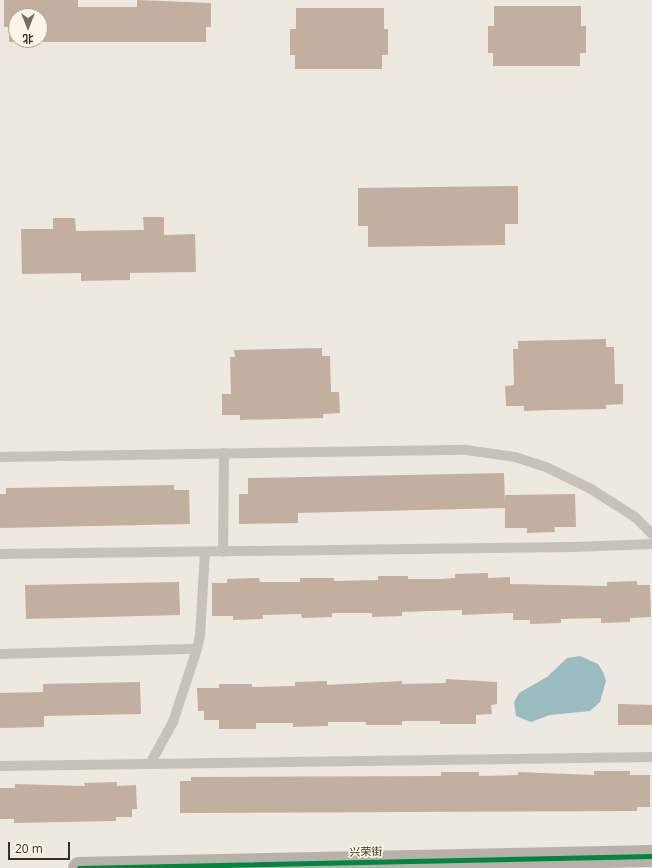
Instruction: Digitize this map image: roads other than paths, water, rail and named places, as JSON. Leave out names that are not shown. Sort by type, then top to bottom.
[{"type":"street","name":"兴荣街","points":[[80,868],[652,856]]},
{"type":"lane","points":[[0,457],[466,450],[515,457],[548,468],[591,489],[635,517],[652,534]]},
{"type":"lane","points":[[223,552],[224,453]]},
{"type":"lane","points":[[0,554],[223,552],[652,544]]},
{"type":"lane","points":[[150,764],[173,722],[197,649],[200,636],[205,552]]},
{"type":"lane","points":[[0,654],[197,649]]},
{"type":"lane","points":[[0,766],[652,757]]},
{"type":"water","points":[[580,656],[598,664],[603,672],[606,681],[600,702],[590,711],[550,715],[531,722],[516,716],[514,702],[519,693],[547,677],[567,658]]}]
